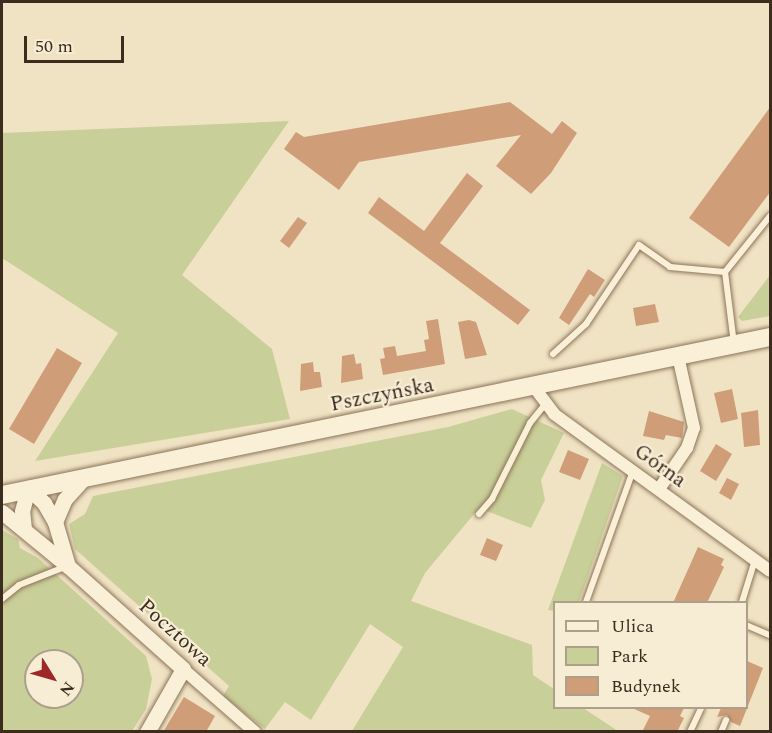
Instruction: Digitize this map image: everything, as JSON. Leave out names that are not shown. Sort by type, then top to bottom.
[{"type":"main road","name":"Pszczyńska","points":[[2,495],[771,337]]},
{"type":"street","points":[[659,489],[687,448],[694,428],[678,356]]},
{"type":"street","name":"Górna","points":[[534,387],[544,406],[771,571]]},
{"type":"street","points":[[55,522],[65,499],[84,478]]},
{"type":"street","points":[[28,488],[44,503],[55,522],[68,566]]},
{"type":"street","points":[[24,529],[28,488]]},
{"type":"street","name":"Pocztowa","points":[[2,512],[68,566],[255,732]]},
{"type":"street","points":[[147,732],[183,669]]},
{"type":"lane","points":[[735,344],[725,272],[771,216]]},
{"type":"lane","points":[[553,354],[586,324],[639,245],[670,267],[725,272]]},
{"type":"lane","points":[[479,514],[492,499],[530,423],[544,406]]},
{"type":"lane","points":[[587,601],[633,471]]},
{"type":"lane","points":[[743,601],[755,560]]},
{"type":"lane","points":[[2,598],[18,585],[68,566]]},
{"type":"lane","points":[[748,626],[771,635]]},
{"type":"lane","points":[[690,732],[701,709]]},
{"type":"lane","points":[[721,732],[726,720]]},
{"type":"green space","points":[[289,121],[182,275],[272,349],[290,419],[35,461],[118,333],[2,258],[2,133]]},
{"type":"green space","points":[[770,275],[770,316],[742,321],[738,317]]},
{"type":"green space","points":[[512,409],[564,433],[541,480],[545,500],[531,528],[479,508],[425,573],[411,601],[532,645],[533,675],[553,688],[553,709],[585,709],[618,731],[352,731],[403,647],[370,624],[311,720],[285,702],[265,729],[223,696],[229,686],[75,549],[69,524],[85,514],[93,496],[448,427]]},
{"type":"green space","points":[[602,463],[623,476],[579,601],[553,601],[553,611],[548,610]]},
{"type":"green space","points":[[2,530],[18,539],[20,548],[38,558],[146,656],[152,679],[146,709],[132,731],[2,731]]},
{"type":"building","points":[[510,102],[552,134],[562,121],[577,133],[551,173],[531,194],[496,166],[521,135],[359,162],[339,190],[284,149],[296,132],[304,137]]},
{"type":"building","points":[[771,106],[771,191],[729,247],[689,218]]},
{"type":"building","points":[[467,173],[483,186],[440,243],[530,310],[518,325],[368,213],[379,197],[424,231]]},
{"type":"building","points":[[298,217],[307,223],[289,248],[280,241]]},
{"type":"building","points":[[588,269],[605,280],[594,297],[590,294],[569,325],[559,318]]},
{"type":"building","points":[[655,304],[659,322],[636,326],[633,308]]},
{"type":"building","points":[[438,319],[445,364],[383,375],[380,359],[385,358],[383,348],[395,346],[397,356],[426,351],[424,340],[429,339],[426,321]]},
{"type":"building","points":[[469,320],[476,322],[487,355],[465,359],[458,322]]},
{"type":"building","points":[[57,348],[82,363],[34,444],[9,429]]},
{"type":"building","points":[[354,354],[356,364],[361,363],[363,379],[341,383],[342,356]]},
{"type":"building","points":[[313,362],[314,372],[320,372],[322,387],[300,391],[301,364]]},
{"type":"building","points":[[732,389],[738,419],[721,423],[714,393]]},
{"type":"building","points":[[758,410],[760,445],[744,447],[741,413]]},
{"type":"building","points":[[649,411],[684,422],[682,438],[666,435],[664,440],[643,436]]},
{"type":"building","points":[[716,444],[732,454],[716,481],[700,471]]},
{"type":"building","points":[[568,450],[589,459],[580,480],[559,472]]},
{"type":"building","points":[[727,478],[739,484],[731,500],[719,493]]},
{"type":"building","points":[[487,538],[503,545],[496,561],[480,555]]},
{"type":"building","points":[[698,547],[724,559],[721,565],[724,567],[708,601],[674,601]]},
{"type":"building","points":[[748,661],[763,668],[748,706]]},
{"type":"building","points":[[184,697],[215,716],[206,732],[163,732]]},
{"type":"building","points":[[634,709],[684,709],[680,716],[684,718],[677,732],[642,732],[650,716]]},
{"type":"building","points":[[721,709],[747,709],[740,726],[731,722],[727,715],[717,717]]}]
